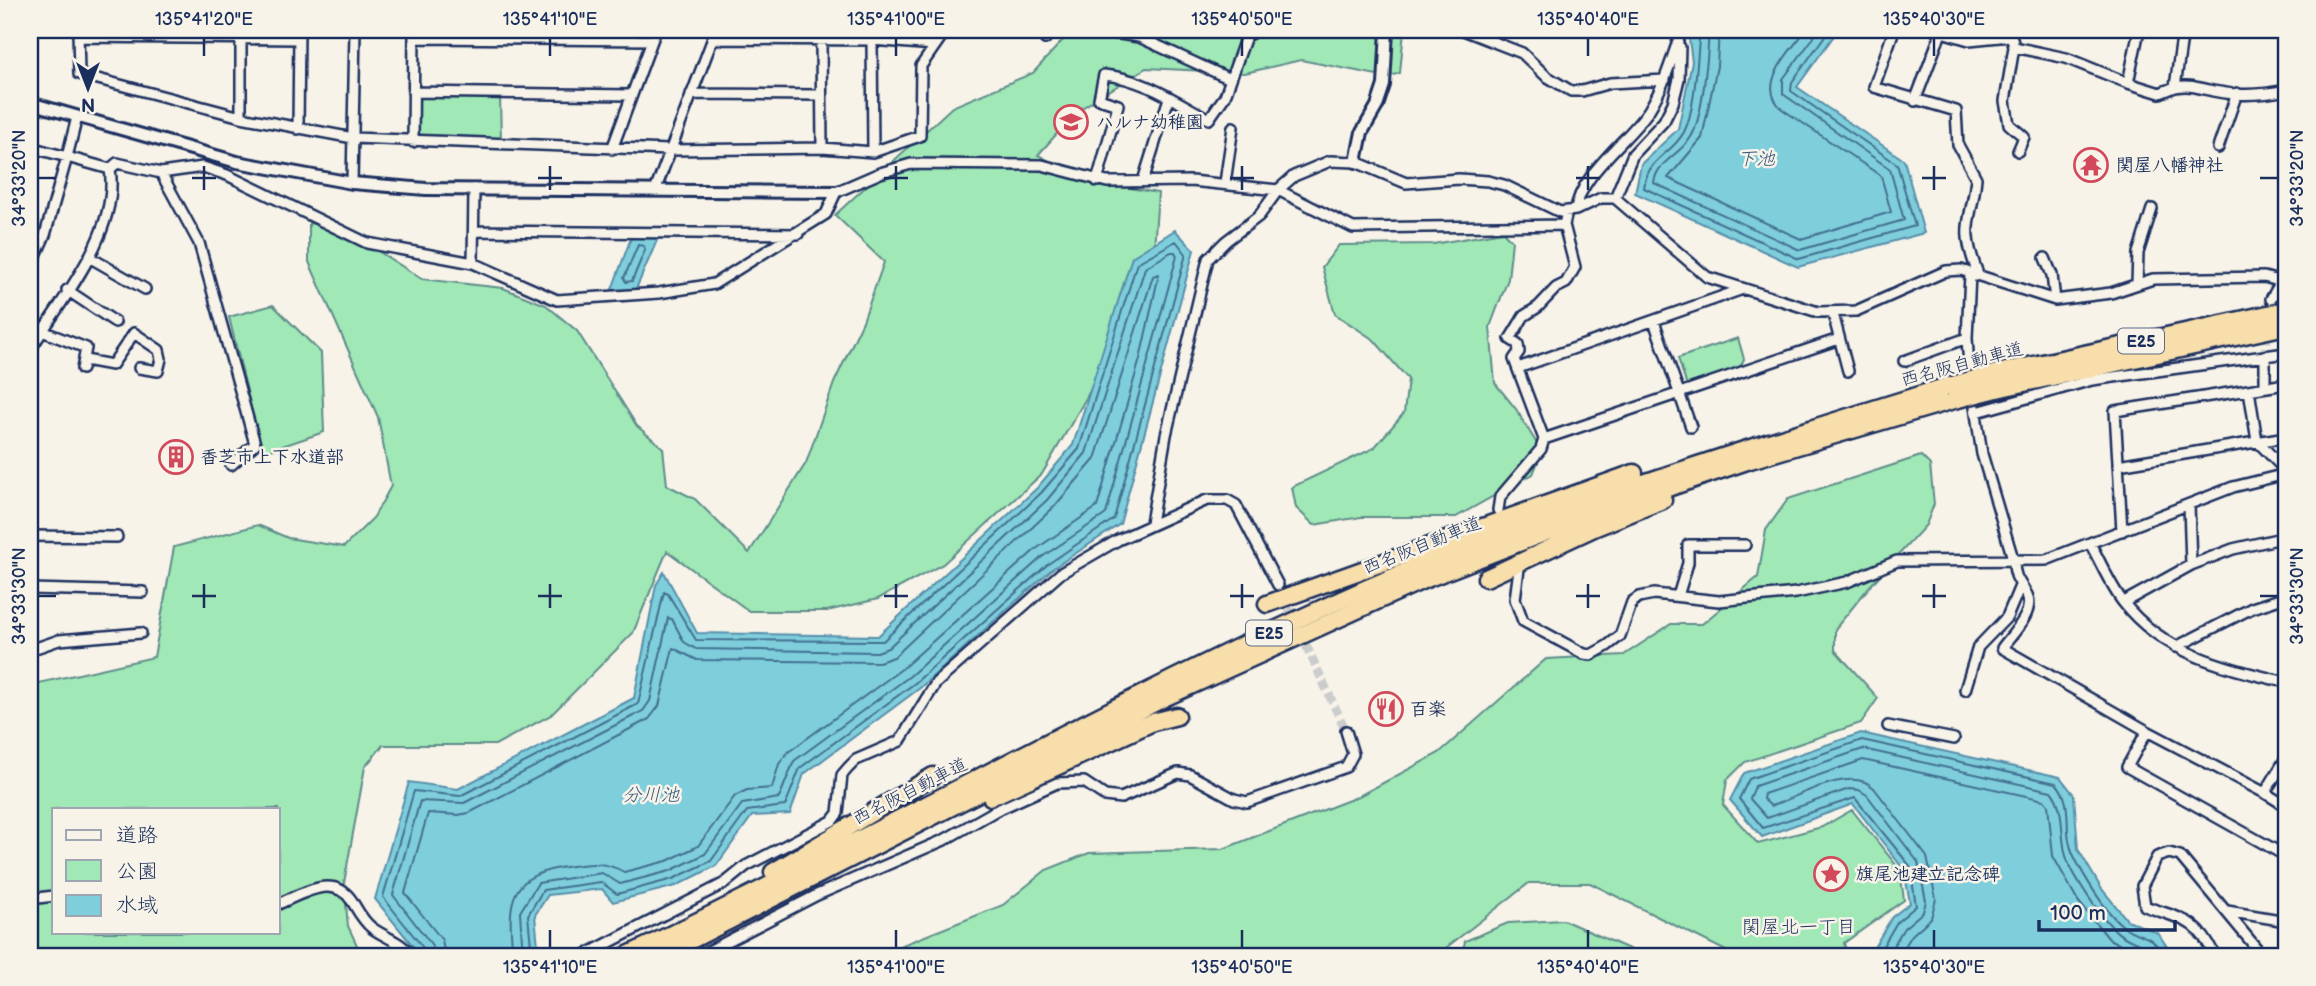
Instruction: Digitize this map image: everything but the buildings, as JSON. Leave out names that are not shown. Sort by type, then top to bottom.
[{"type":"highway","name":"西名阪自動車道","points":[[626,956],[738,902],[1088,720],[1296,620],[1478,542],[1652,477],[1950,393],[2286,310]]},
{"type":"highway","name":"西名阪自動車道","points":[[1999,381],[2286,326]]},
{"type":"highway","name":"西名阪自動車道","points":[[660,956],[1108,725],[1313,628],[1549,529],[1950,393]]},
{"type":"highway","points":[[1486,579],[1596,527],[1744,468],[1750,460]]},
{"type":"highway","points":[[1267,604],[1638,472],[1652,477]]},
{"type":"highway","points":[[850,858],[861,860],[1153,722],[1177,716]]},
{"type":"highway","points":[[738,902],[747,886],[859,823],[933,776]]},
{"type":"street","points":[[352,183],[355,30]]},
{"type":"street","points":[[612,149],[656,30]]},
{"type":"street","points":[[298,129],[299,34],[242,39],[78,34],[79,74],[241,117],[298,129],[353,138],[612,149],[822,148],[873,152],[920,136],[920,72],[934,45],[946,30]]},
{"type":"street","points":[[1093,30],[1140,33],[1230,79]]},
{"type":"street","points":[[1234,30],[1246,36]]},
{"type":"street","points":[[1097,181],[1118,105],[1099,99],[1104,75],[1126,76],[1209,119],[1224,96],[1246,36],[1257,30]]},
{"type":"street","points":[[1356,162],[1362,132],[1377,106],[1384,85],[1387,30]]},
{"type":"street","points":[[1463,30],[1522,53],[1546,76],[1571,91],[1582,92],[1610,83],[1665,80]]},
{"type":"street","points":[[1894,30],[1874,87],[1914,101],[1956,111],[1958,145],[1976,178],[1966,226],[1968,245],[1977,271],[1973,275],[1967,338],[1981,411],[1982,454],[2014,562],[2014,576],[2028,595],[2029,605],[2021,623],[2002,648],[2286,806]]},
{"type":"street","points":[[2128,83],[2139,30]]},
{"type":"street","points":[[2175,87],[2183,30]]},
{"type":"street","points":[[1914,101],[1938,32],[1969,40],[2010,33],[2014,47],[2005,101],[2009,124],[2024,137],[2018,151]]},
{"type":"street","points":[[1498,510],[1500,497],[1541,449],[1544,439],[1514,359],[1519,352],[1518,344],[1510,339],[1524,316],[1566,283],[1575,267],[1564,225],[1592,174],[1643,118],[1665,80],[1680,33]]},
{"type":"street","points":[[1615,198],[1633,154],[1664,121],[1673,103],[1679,79],[1680,33]]},
{"type":"street","points":[[413,142],[414,34],[652,40]]},
{"type":"street","points":[[655,191],[714,34],[934,45]]},
{"type":"street","points":[[241,117],[242,39]]},
{"type":"street","points":[[872,40],[873,152]]},
{"type":"street","points":[[821,41],[822,148]]},
{"type":"street","points":[[2014,47],[2066,58],[2160,93],[2175,87],[2197,85],[2214,91],[2265,95],[2286,90]]},
{"type":"street","points":[[413,92],[631,95]]},
{"type":"street","points":[[2218,148],[2237,93]]},
{"type":"street","points":[[691,94],[821,95]]},
{"type":"street","points":[[1143,181],[1169,98]]},
{"type":"street","points":[[30,103],[237,162],[352,183],[474,190],[836,192],[895,167],[928,163],[1052,166],[1097,181],[1224,183],[1278,190],[1353,228],[1564,225]]},
{"type":"street","points":[[30,269],[46,235],[77,117]]},
{"type":"street","points":[[1224,183],[1233,127]]},
{"type":"street","points":[[30,147],[110,169]]},
{"type":"street","points":[[1151,523],[1166,435],[1203,272],[1216,249],[1258,216],[1278,190],[1294,176],[1318,165],[1342,160],[1356,162],[1406,183],[1459,179],[1488,181],[1521,192],[1549,209],[1572,211],[1601,198],[1615,198],[1697,270],[1743,289],[1833,314],[1856,311],[1946,271],[1961,270],[2054,300],[2085,299],[2153,279],[2264,277],[2283,282]]},
{"type":"street","points":[[110,169],[117,163],[161,173],[203,167],[227,175],[367,243],[472,263],[558,300],[659,293],[714,284],[798,234],[826,214],[836,192]]},
{"type":"street","points":[[30,350],[89,257],[110,211],[113,185],[110,169]]},
{"type":"street","points":[[161,173],[199,243],[255,444],[231,465]]},
{"type":"street","points":[[472,263],[474,190]]},
{"type":"street","points":[[2137,284],[2138,253],[2152,209]]},
{"type":"street","points":[[474,231],[798,234]]},
{"type":"street","points":[[89,257],[145,289]]},
{"type":"street","points":[[2045,258],[2052,275],[2054,300]]},
{"type":"street","points":[[2271,299],[2286,273]]},
{"type":"street","points":[[1518,369],[1743,289]]},
{"type":"street","points":[[68,290],[115,322]]},
{"type":"street","points":[[1833,314],[1848,372]]},
{"type":"street","points":[[1654,321],[1691,427]]},
{"type":"street","points":[[42,331],[86,348],[83,364],[112,365],[134,333],[159,350],[161,359],[158,371],[139,368]]},
{"type":"street","points":[[1904,361],[1967,338]]},
{"type":"street","points":[[1544,439],[1839,339]]},
{"type":"street","points":[[1981,411],[2092,380],[2286,353]]},
{"type":"street","points":[[2265,356],[2265,387]]},
{"type":"street","points":[[2122,531],[2115,411],[2286,384]]},
{"type":"street","points":[[1519,569],[1516,599],[1523,621],[1584,654],[1591,654],[1620,636],[1632,602],[1639,597],[1654,594],[1729,601],[1825,589],[1897,561],[2046,560],[2091,545],[2233,487],[2286,473],[2258,441],[2249,390]]},
{"type":"street","points":[[2118,465],[2286,437]]},
{"type":"street","points":[[583,956],[680,907],[724,883],[746,866],[832,821],[838,813],[842,775],[856,760],[900,741],[926,696],[950,669],[1061,573],[1151,523],[1207,500],[1227,500],[1236,505],[1278,585]]},
{"type":"street","points":[[2189,505],[2191,565]]},
{"type":"street","points":[[30,536],[117,537]]},
{"type":"street","points":[[2124,602],[2191,565],[2233,549],[2286,537]]},
{"type":"street","points":[[1678,596],[1688,564],[1688,545],[1745,545]]},
{"type":"street","points":[[2091,545],[2124,602],[2176,647],[2221,667],[2286,682]]},
{"type":"street","points":[[1965,690],[1978,647],[2007,617],[2020,586]]},
{"type":"street","points":[[30,589],[143,592]]},
{"type":"street","points":[[2176,647],[2252,608],[2286,597]]},
{"type":"street","points":[[30,650],[59,640],[141,633]]},
{"type":"street","points":[[1888,726],[1954,739]]},
{"type":"street","points":[[699,956],[817,895],[944,840],[1046,787],[1068,781],[1084,782],[1105,796],[1121,798],[1178,773],[1190,775],[1234,799],[1247,802],[1346,767],[1353,754],[1346,731]]},
{"type":"street","points":[[2147,731],[2127,767],[2286,856]]},
{"type":"street","points":[[2265,793],[2286,758]]},
{"type":"street","points":[[2215,956],[2202,930],[2184,919],[2145,905],[2142,886],[2157,857],[2169,853],[2180,856],[2263,956]]},
{"type":"street","points":[[280,903],[320,888],[334,886],[342,889],[364,920],[405,947],[412,956]]},
{"type":"street","points":[[30,899],[52,896]]},
{"type":"street","points":[[2227,911],[2286,920]]},
{"type":"green space","points":[[1072,30],[1404,30],[1400,73],[1387,77],[1301,60],[1245,73],[1146,68],[1077,111],[1038,155],[1085,180],[1158,193],[1154,249],[1124,327],[1042,474],[943,564],[878,599],[827,611],[749,611],[667,551],[633,633],[551,715],[495,745],[383,745],[365,767],[344,883],[348,926],[362,956],[30,956],[30,685],[154,657],[174,547],[258,525],[288,538],[344,547],[374,517],[391,486],[378,417],[309,262],[309,223],[348,232],[422,279],[503,288],[546,305],[577,331],[637,426],[663,448],[667,485],[695,499],[749,553],[806,463],[834,383],[863,321],[884,262],[835,215],[952,107],[1033,73]]},
{"type":"green space","points":[[500,96],[501,141],[418,136],[417,97]]},
{"type":"green space","points":[[1503,232],[1512,241],[1508,279],[1490,327],[1495,383],[1516,409],[1542,452],[1533,474],[1456,517],[1361,517],[1314,525],[1296,508],[1292,487],[1374,448],[1404,413],[1408,379],[1374,340],[1335,314],[1322,267],[1339,245],[1433,244]]},
{"type":"green space","points":[[273,305],[321,353],[324,432],[262,453],[229,317]]},
{"type":"green space","points":[[1738,338],[1744,359],[1739,370],[1691,386],[1686,383],[1678,358]]},
{"type":"green space","points":[[1921,456],[1930,465],[1934,504],[1926,525],[1835,629],[1835,650],[1878,698],[1861,723],[1745,762],[1727,780],[1723,805],[1758,844],[1822,827],[1852,810],[1900,870],[1904,900],[1844,943],[1847,956],[1736,956],[1590,883],[1529,883],[1447,947],[1450,956],[875,956],[1003,905],[1046,870],[1089,853],[1223,849],[1357,797],[1439,753],[1546,659],[1624,655],[1671,624],[1702,624],[1758,577],[1766,530],[1788,499]]},
{"type":"green space","points":[[1563,920],[1645,956],[1462,956],[1465,941],[1508,923]]},
{"type":"water","name":"下池","points":[[1695,30],[1838,30],[1797,87],[1904,160],[1924,233],[1798,267],[1635,193],[1641,164],[1678,129],[1692,62],[1689,39]]},
{"type":"water","name":"分川池","points":[[1175,230],[1194,250],[1120,524],[1052,569],[920,688],[804,774],[790,814],[752,816],[716,866],[676,886],[613,902],[602,889],[548,895],[535,915],[539,956],[421,956],[375,899],[409,782],[458,789],[634,698],[656,585],[664,572],[697,633],[878,636],[1037,488],[1073,445],[1132,257]]},
{"type":"water","points":[[631,238],[658,238],[636,289],[611,292]]},
{"type":"water","points":[[1861,733],[2060,777],[2074,795],[2078,849],[2101,888],[2127,920],[2158,933],[2173,956],[1869,956],[1892,917],[1910,903],[1904,870],[1853,804],[1762,837],[1730,800],[1744,773]]},
{"type":"tunnel","points":[[2265,356],[2268,328]]},
{"type":"tunnel","points":[[1283,596],[1346,731]]},
{"type":"place","name":"ハルナ幼稚園","points":[[1071,122]]},
{"type":"place","name":"関屋八幡神社","points":[[2091,165]]},
{"type":"place","name":"香芝市上下水道部","points":[[176,457]]},
{"type":"place","name":"百楽","points":[[1386,709]]},
{"type":"place","name":"旗尾池建立記念碑","points":[[1831,874]]},
{"type":"district","name":"関屋北一丁目","points":[[1799,926]]}]
